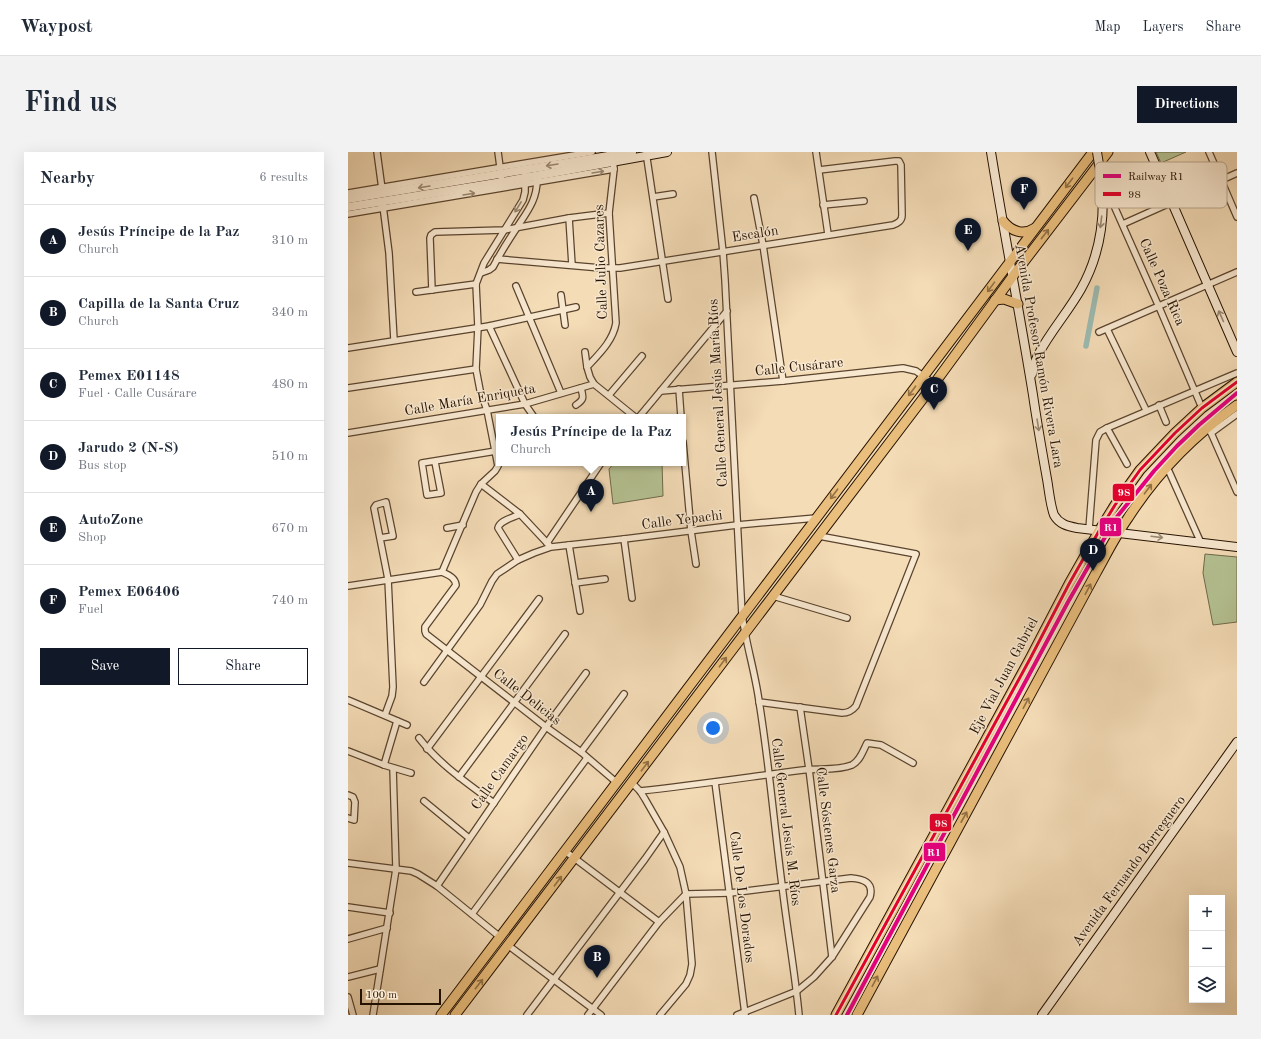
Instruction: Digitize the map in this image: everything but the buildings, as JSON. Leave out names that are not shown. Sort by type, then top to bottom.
[{"type":"main road","points":[[613,160],[632,152]]},
{"type":"main road","points":[[348,207],[382,198],[501,174],[525,177],[646,154],[667,152]]},
{"type":"main road","name":"Avenida Profesor Ramón Rivera Lara","points":[[991,152],[1002,221],[1018,304],[1041,447],[1054,514],[1058,521],[1062,524],[1098,531]]},
{"type":"main road","points":[[1098,160],[1108,152]]},
{"type":"main road","points":[[1150,152],[1154,162]]},
{"type":"main road","points":[[441,1015],[742,615],[1038,226],[1089,154]]},
{"type":"main road","points":[[456,1015],[934,384],[1095,164]]},
{"type":"main road","points":[[348,199],[382,198]]},
{"type":"main road","points":[[1031,381],[1034,364],[1038,355],[1081,289],[1091,269],[1096,252],[1102,208]]},
{"type":"main road","points":[[1175,208],[1237,352]]},
{"type":"main road","points":[[1002,221],[1012,230],[1019,232],[1025,232],[1038,226]]},
{"type":"main road","points":[[995,300],[1004,298],[1018,304]]},
{"type":"main road","name":"Eje Vial Juan Gabriel","points":[[836,1015],[1098,531],[1115,504],[1140,470],[1175,433],[1202,408],[1237,382]]},
{"type":"main road","points":[[857,1015],[1118,533],[1142,498],[1167,466],[1185,447],[1210,430],[1237,404]]},
{"type":"main road","points":[[1098,531],[1237,547]]},
{"type":"main road","name":"Avenida Fernando Borreguero","points":[[1042,1015],[1237,742]]},
{"type":"street","points":[[377,152],[389,253],[394,340]]},
{"type":"street","points":[[498,152],[501,174],[592,152]]},
{"type":"street","name":"Calle General Jesús María Ríos","points":[[712,152],[723,252],[742,615],[745,634]]},
{"type":"street","points":[[816,152],[828,234]]},
{"type":"street","points":[[1209,152],[1213,162]]},
{"type":"street","points":[[646,154],[668,299]]},
{"type":"street","points":[[348,193],[382,198],[525,177],[613,160]]},
{"type":"street","name":"Calle Julio Cazares","points":[[588,367],[608,343],[615,331],[616,323],[609,213],[613,160]]},
{"type":"street","name":"Escalón","points":[[497,259],[613,268],[723,252],[893,224],[900,221],[902,218],[901,165],[899,161],[895,160],[819,170]]},
{"type":"street","points":[[1227,177],[1237,173]]},
{"type":"street","points":[[481,273],[491,269],[532,203],[537,175]]},
{"type":"street","points":[[435,462],[441,493],[427,495],[422,464],[496,451],[476,369],[478,327],[476,284],[484,262],[523,200],[525,192],[525,177]]},
{"type":"street","points":[[653,197],[673,194]]},
{"type":"street","points":[[1227,194],[1237,218]]},
{"type":"street","points":[[348,214],[382,198]]},
{"type":"street","points":[[754,198],[763,245],[783,381]]},
{"type":"street","points":[[823,205],[864,201]]},
{"type":"street","name":"Calle Poza Rica","points":[[1117,208],[1202,408]]},
{"type":"street","points":[[1123,224],[1159,208]]},
{"type":"street","points":[[432,290],[430,238],[433,233],[437,231],[504,230],[517,226],[609,213]]},
{"type":"street","points":[[569,218],[572,265]]},
{"type":"street","points":[[1099,332],[1237,272]]},
{"type":"street","points":[[416,292],[476,284]]},
{"type":"street","points":[[516,286],[560,393]]},
{"type":"street","points":[[561,295],[565,325]]},
{"type":"street","points":[[348,348],[489,326],[576,307]]},
{"type":"street","points":[[642,414],[727,311]]},
{"type":"street","points":[[489,326],[525,404],[532,414]]},
{"type":"street","points":[[1107,329],[1146,410]]},
{"type":"street","points":[[585,352],[590,377],[594,384],[631,414]]},
{"type":"street","points":[[609,395],[642,356]]},
{"type":"street","name":"Calle Cusárare","points":[[661,391],[783,381],[903,368],[916,371],[934,384]]},
{"type":"street","points":[[348,388],[476,369]]},
{"type":"street","points":[[1088,529],[1096,440],[1100,432],[1146,410],[1237,372]]},
{"type":"street","name":"Calle María Enriqueta","points":[[348,433],[525,404],[594,384]]},
{"type":"street","points":[[576,405],[582,400],[583,395],[581,388]]},
{"type":"street","points":[[679,389],[681,414]]},
{"type":"street","points":[[1158,405],[1166,422]]},
{"type":"street","points":[[1237,414],[1210,430],[1237,492]]},
{"type":"street","points":[[1107,428],[1127,464]]},
{"type":"street","points":[[348,586],[442,572],[476,492],[481,484],[496,470],[498,466]]},
{"type":"street","points":[[481,484],[520,514],[549,545],[599,466]]},
{"type":"street","points":[[685,466],[691,531],[696,564]]},
{"type":"street","points":[[1167,466],[1201,543]]},
{"type":"street","points":[[380,538],[393,536],[386,502],[375,506],[374,508],[388,579],[393,687],[392,696],[385,715]]},
{"type":"street","points":[[518,560],[498,526],[520,514]]},
{"type":"street","name":"Calle Yepachi","points":[[424,682],[480,605],[497,574],[518,560],[549,545],[569,545],[737,525],[816,518]]},
{"type":"street","points":[[447,528],[462,525]]},
{"type":"street","points":[[759,702],[800,706],[842,713],[849,712],[856,706],[916,554],[819,536]]},
{"type":"street","points":[[624,539],[632,598]]},
{"type":"street","points":[[569,545],[580,611]]},
{"type":"street","name":"Calle Delicias","points":[[442,572],[453,578],[456,583],[455,587],[425,627],[426,634],[546,727],[581,752],[616,782]]},
{"type":"street","points":[[575,583],[606,579]]},
{"type":"street","points":[[773,596],[847,618]]},
{"type":"street","points":[[427,748],[539,599]]},
{"type":"street","points":[[459,777],[565,634]]},
{"type":"street","name":"Calle General Jesús M. Ríos","points":[[745,634],[751,657],[759,702],[799,1015]]},
{"type":"street","name":"Calle Camargo","points":[[437,886],[546,727],[586,673]]},
{"type":"street","points":[[581,752],[624,694]]},
{"type":"street","points":[[348,700],[407,725]]},
{"type":"street","name":"Calle Sóstenes Garza","points":[[800,706],[832,957]]},
{"type":"street","points":[[384,765],[397,721]]},
{"type":"street","points":[[419,738],[427,748],[459,777],[494,803]]},
{"type":"street","points":[[640,791],[809,769],[843,767],[857,762],[867,743],[881,745],[913,763]]},
{"type":"street","points":[[348,751],[384,765],[411,773]]},
{"type":"street","points":[[472,914],[588,758]]},
{"type":"street","points":[[373,1015],[396,869],[393,768]]},
{"type":"street","name":"Calle De Los Dorados","points":[[715,782],[744,1014]]},
{"type":"street","points":[[632,783],[640,791],[664,832],[680,867],[686,894],[692,964],[690,975],[686,984],[660,1015]]},
{"type":"street","points":[[348,795],[354,800],[354,820],[348,818]]},
{"type":"street","points":[[424,801],[469,838]]},
{"type":"street","points":[[528,1015],[664,832]]},
{"type":"street","points":[[565,851],[659,922]]},
{"type":"street","points":[[348,863],[396,869],[418,874],[437,886],[500,937]]},
{"type":"street","points":[[588,1015],[659,922],[686,894],[730,893],[851,878],[858,878],[869,884],[872,888],[870,897],[832,957],[814,978],[797,992],[744,1014],[737,1015]]},
{"type":"street","points":[[348,907],[390,913]]},
{"type":"street","points":[[348,939],[387,928]]},
{"type":"street","points":[[509,946],[601,1015]]},
{"type":"street","points":[[348,977],[380,969]]},
{"type":"street","points":[[348,997],[353,1015]]},
{"type":"green space","points":[[1156,152],[1186,152],[1163,162],[1161,162]]},
{"type":"green space","points":[[612,466],[662,466],[663,496],[613,504],[609,469]]},
{"type":"green space","points":[[1205,554],[1237,557],[1237,622],[1213,625],[1203,573]]},
{"type":"waterway","points":[[1086,346],[1097,288]]},
{"type":"rail line","name":"R1","points":[[847,1015],[1068,602],[1116,518],[1154,471],[1177,446],[1237,393]]},
{"type":"transit line","name":"98","points":[[836,1015],[1031,657],[1069,584],[1115,505],[1140,470],[1175,433],[1202,408],[1237,382]]},
{"type":"place","name":"Pemex E06406","points":[[1024,210]]},
{"type":"place","name":"AutoZone","points":[[968,251]]},
{"type":"place","name":"Pemex E01148","points":[[934,410]]},
{"type":"place","name":"Jesús Príncipe de la Paz","points":[[591,512]]},
{"type":"place","name":"Jarudo 2 (N-S)","points":[[1093,571]]},
{"type":"place","name":"Capilla de la Santa Cruz","points":[[597,978]]}]
